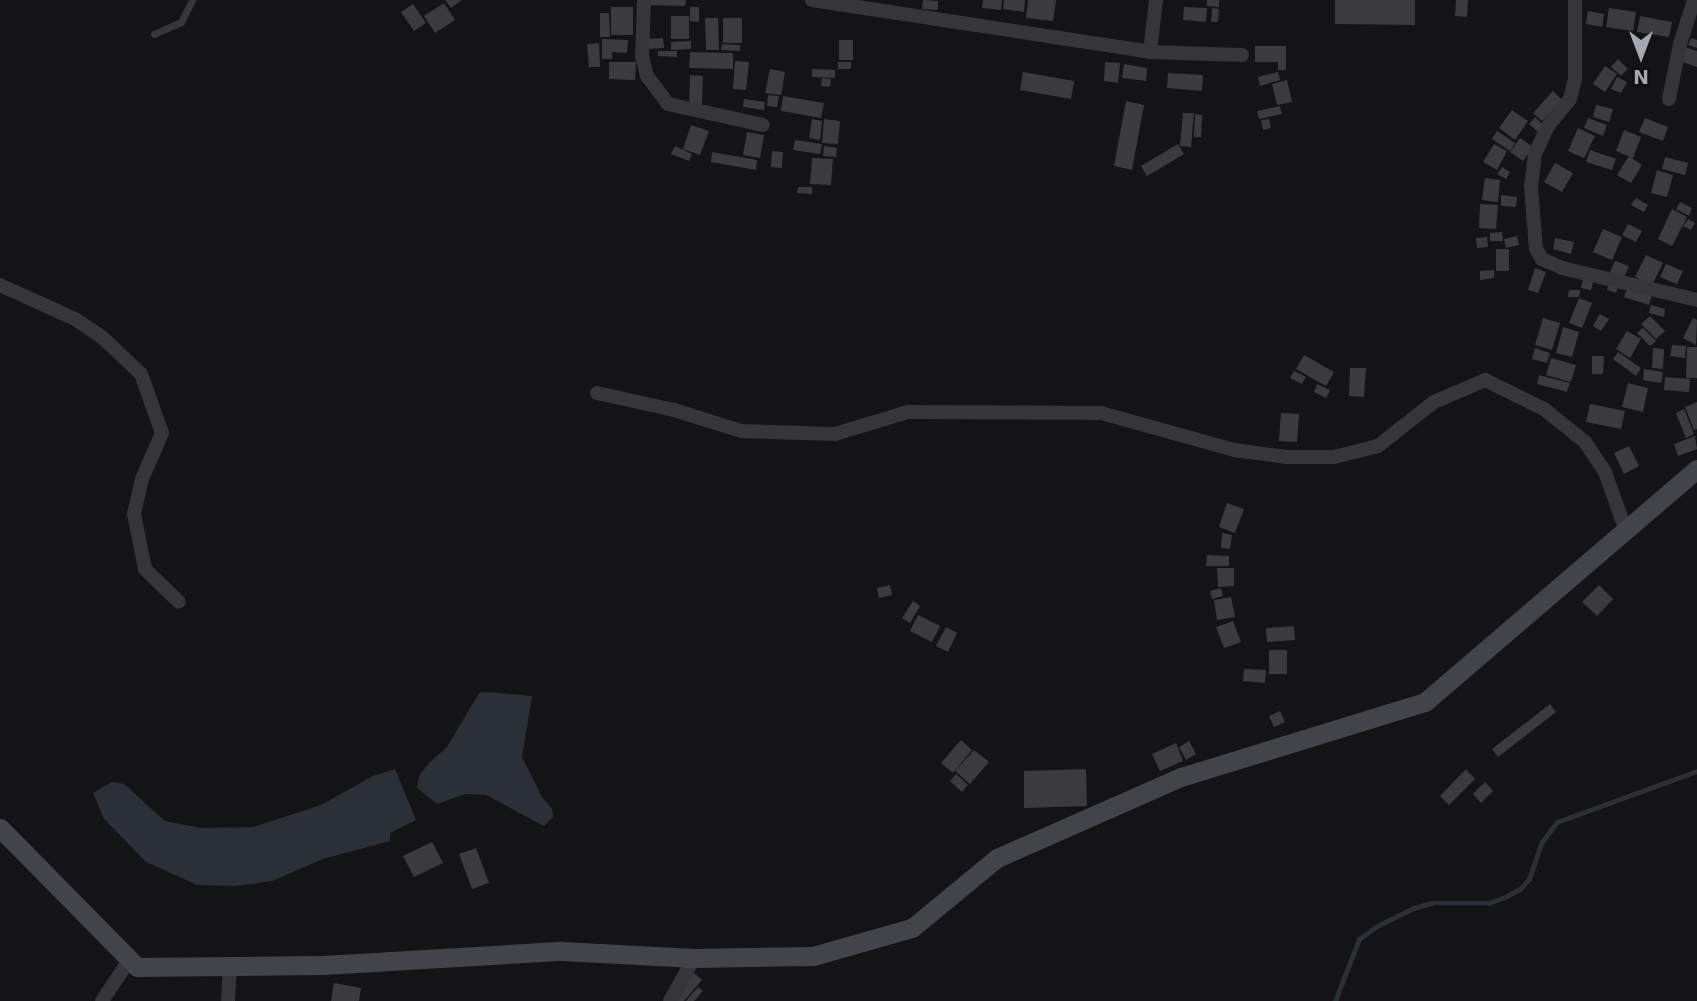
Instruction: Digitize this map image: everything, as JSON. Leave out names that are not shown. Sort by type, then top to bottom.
[{"type":"main road","points":[[0,828],[137,967],[323,964],[562,951],[694,958],[813,956],[912,928],[997,858],[1181,777],[1425,702],[1697,469]]},
{"type":"street","points":[[644,0],[642,56],[647,76],[668,104],[763,125]]},
{"type":"street","points":[[812,0],[839,2],[1150,52],[1242,55]]},
{"type":"street","points":[[1150,52],[1156,0]]},
{"type":"street","points":[[1575,0],[1575,79],[1570,99],[1549,125],[1535,154],[1531,186],[1536,249],[1542,259],[1562,268],[1697,300]]},
{"type":"street","points":[[1669,99],[1680,44],[1694,0]]},
{"type":"street","points":[[0,285],[75,319],[102,337],[141,374],[162,433],[142,479],[134,514],[145,569],[179,601]]},
{"type":"street","points":[[597,393],[674,410],[741,431],[835,434],[908,412],[1101,413],[1234,450],[1287,457],[1334,457],[1378,446],[1434,402],[1485,380],[1544,408],[1585,442],[1605,472],[1626,531]]},
{"type":"street","points":[[670,1001],[694,958]]},
{"type":"street","points":[[102,1001],[130,959]]},
{"type":"street","points":[[228,1001],[230,966]]},
{"type":"lane","points":[[154,34],[181,22],[192,0]]},
{"type":"shaded area","points":[[479,693],[532,696],[522,757],[542,797],[552,809],[553,817],[544,826],[486,795],[465,794],[437,804],[417,788],[419,776],[447,747]]},
{"type":"shaded area","points":[[395,769],[416,820],[390,833],[390,841],[323,859],[272,881],[235,886],[197,885],[146,862],[104,819],[93,793],[112,782],[124,784],[165,821],[201,828],[253,827],[321,805],[373,776]]},
{"type":"building","points":[[445,0],[462,0],[451,8]]},
{"type":"building","points":[[649,0],[686,0],[685,6],[649,5]]},
{"type":"building","points":[[923,0],[938,1],[938,10],[922,9]]},
{"type":"building","points":[[983,0],[1002,0],[1001,10],[982,8]]},
{"type":"building","points":[[1004,0],[1025,0],[1024,12],[1003,9]]},
{"type":"building","points":[[1028,0],[1056,0],[1053,21],[1026,18]]},
{"type":"building","points":[[1207,0],[1219,0],[1219,7],[1207,6]]},
{"type":"building","points":[[1335,0],[1415,0],[1415,25],[1335,24]]},
{"type":"building","points":[[1456,0],[1468,0],[1467,17],[1455,16]]},
{"type":"building","points":[[444,3],[455,20],[435,33],[424,16]]},
{"type":"building","points":[[413,4],[426,23],[414,31],[401,12]]},
{"type":"building","points":[[611,7],[633,7],[633,35],[611,35]]},
{"type":"building","points":[[690,7],[699,7],[699,22],[690,21]]},
{"type":"building","points":[[1184,7],[1207,8],[1206,22],[1183,20]]},
{"type":"building","points":[[1212,8],[1219,9],[1218,22],[1211,22]]},
{"type":"building","points":[[1609,8],[1636,12],[1633,31],[1606,27]]},
{"type":"building","points":[[1588,11],[1604,14],[1602,27],[1586,24]]},
{"type":"building","points":[[600,13],[609,13],[610,37],[600,37]]},
{"type":"building","points":[[671,16],[689,16],[689,39],[671,39]]},
{"type":"building","points":[[1640,16],[1672,22],[1669,37],[1637,32]]},
{"type":"building","points":[[705,18],[718,18],[719,50],[706,50]]},
{"type":"building","points":[[723,18],[742,18],[742,43],[723,43]]},
{"type":"building","points":[[663,38],[664,48],[647,49],[647,39]]},
{"type":"building","points":[[1691,38],[1697,40],[1697,48],[1688,45]]},
{"type":"building","points":[[602,39],[628,40],[627,53],[612,52],[612,59],[602,59]]},
{"type":"building","points":[[839,40],[853,40],[853,60],[839,60]]},
{"type":"building","points":[[691,41],[691,49],[671,50],[671,42]]},
{"type":"building","points":[[599,43],[600,67],[589,67],[587,44]]},
{"type":"building","points":[[722,44],[740,45],[740,51],[721,50]]},
{"type":"building","points":[[1255,46],[1286,46],[1286,70],[1278,70],[1278,62],[1255,62]]},
{"type":"building","points":[[1684,47],[1697,51],[1697,67],[1679,61]]},
{"type":"building","points":[[658,51],[677,51],[677,57],[658,56]]},
{"type":"building","points":[[690,52],[733,53],[733,69],[689,68]]},
{"type":"building","points":[[1618,59],[1628,69],[1621,76],[1611,67]]},
{"type":"building","points":[[735,61],[749,62],[746,90],[733,89]]},
{"type":"building","points":[[609,62],[636,62],[635,80],[609,79]]},
{"type":"building","points":[[838,62],[851,62],[851,69],[838,69]]},
{"type":"building","points":[[1105,62],[1120,63],[1118,83],[1104,81]]},
{"type":"building","points":[[1124,64],[1147,68],[1146,81],[1122,78]]},
{"type":"building","points":[[1605,66],[1617,74],[1605,92],[1593,84]]},
{"type":"building","points":[[770,69],[785,72],[781,95],[765,93]]},
{"type":"building","points":[[812,69],[835,70],[835,78],[812,77]]},
{"type":"building","points":[[1023,72],[1074,81],[1071,99],[1020,90]]},
{"type":"building","points":[[1278,72],[1280,80],[1260,86],[1258,77]]},
{"type":"building","points":[[1168,73],[1203,75],[1202,91],[1167,88]]},
{"type":"building","points":[[690,75],[703,76],[702,107],[689,107]]},
{"type":"building","points":[[1617,77],[1627,82],[1621,93],[1611,89]]},
{"type":"building","points":[[822,78],[831,79],[830,87],[821,86]]},
{"type":"building","points":[[1287,80],[1292,102],[1277,105],[1272,84]]},
{"type":"building","points":[[1553,91],[1562,100],[1542,121],[1533,113]]},
{"type":"building","points":[[768,95],[779,96],[777,107],[767,106]]},
{"type":"building","points":[[783,96],[824,103],[821,118],[781,111]]},
{"type":"building","points":[[744,99],[765,102],[764,110],[743,107]]},
{"type":"building","points":[[1126,101],[1144,105],[1132,170],[1114,166]]},
{"type":"building","points":[[1596,105],[1613,109],[1609,122],[1593,117]]},
{"type":"building","points":[[1280,106],[1282,114],[1259,119],[1257,111]]},
{"type":"building","points":[[1512,110],[1528,121],[1515,140],[1499,128]]},
{"type":"building","points":[[1183,113],[1194,113],[1191,147],[1180,146]]},
{"type":"building","points":[[1195,114],[1202,115],[1201,137],[1194,137]]},
{"type":"building","points":[[1535,117],[1544,126],[1538,132],[1529,124]]},
{"type":"building","points":[[1588,118],[1607,125],[1603,136],[1584,128]]},
{"type":"building","points":[[1645,118],[1668,127],[1663,141],[1639,132]]},
{"type":"building","points":[[812,119],[822,121],[820,140],[809,138]]},
{"type":"building","points":[[824,119],[840,121],[838,144],[822,143]]},
{"type":"building","points":[[1269,119],[1271,128],[1263,130],[1261,120]]},
{"type":"building","points":[[691,125],[709,131],[700,155],[683,149]]},
{"type":"building","points":[[1578,128],[1595,136],[1584,158],[1568,151]]},
{"type":"building","points":[[1624,130],[1641,137],[1633,158],[1616,151]]},
{"type":"building","points":[[1497,131],[1515,143],[1510,151],[1492,139]]},
{"type":"building","points":[[747,132],[764,135],[760,158],[743,155]]},
{"type":"building","points":[[1520,138],[1533,147],[1523,161],[1510,152]]},
{"type":"building","points":[[795,140],[822,144],[820,154],[793,150]]},
{"type":"building","points":[[1178,144],[1184,154],[1147,176],[1141,166]]},
{"type":"building","points":[[1494,144],[1507,151],[1497,170],[1483,162]]},
{"type":"building","points":[[675,146],[692,154],[689,161],[671,154]]},
{"type":"building","points":[[824,146],[837,148],[836,157],[823,156]]},
{"type":"building","points":[[1590,150],[1616,159],[1612,170],[1586,162]]},
{"type":"building","points":[[772,151],[783,152],[782,168],[771,167]]},
{"type":"building","points":[[712,152],[757,160],[756,170],[711,162]]},
{"type":"building","points":[[1629,156],[1642,165],[1631,183],[1617,175]]},
{"type":"building","points":[[1665,157],[1688,163],[1685,175],[1662,169]]},
{"type":"building","points":[[812,158],[833,159],[831,185],[810,184]]},
{"type":"building","points":[[1555,163],[1573,173],[1562,192],[1544,182]]},
{"type":"building","points":[[1502,167],[1510,172],[1506,179],[1497,174]]},
{"type":"building","points":[[1657,170],[1673,175],[1667,197],[1651,193]]},
{"type":"building","points":[[1485,178],[1500,180],[1498,202],[1482,200]]},
{"type":"building","points":[[798,187],[812,187],[812,194],[797,193]]},
{"type":"building","points":[[1501,195],[1517,197],[1516,207],[1501,206]]},
{"type":"building","points":[[1636,198],[1648,205],[1644,212],[1631,205]]},
{"type":"building","points":[[1680,202],[1692,208],[1689,216],[1676,209]]},
{"type":"building","points":[[1480,204],[1498,205],[1496,229],[1479,228]]},
{"type":"building","points":[[1672,209],[1687,217],[1672,246],[1658,239]]},
{"type":"building","points":[[1688,219],[1695,223],[1691,230],[1683,226]]},
{"type":"building","points":[[1628,224],[1642,231],[1636,242],[1622,235]]},
{"type":"building","points":[[1603,229],[1622,237],[1612,260],[1593,252]]},
{"type":"building","points":[[1502,232],[1503,241],[1490,241],[1490,233]]},
{"type":"building","points":[[1517,236],[1519,245],[1506,248],[1504,239]]},
{"type":"building","points":[[1487,237],[1488,247],[1477,248],[1476,238]]},
{"type":"building","points":[[1555,238],[1574,242],[1571,254],[1553,249]]},
{"type":"building","points":[[1496,249],[1509,249],[1509,271],[1496,271]]},
{"type":"building","points":[[1646,255],[1663,263],[1652,285],[1635,277]]},
{"type":"building","points":[[1615,261],[1629,266],[1624,278],[1610,272]]},
{"type":"building","points":[[1666,264],[1683,271],[1677,284],[1660,277]]},
{"type":"building","points":[[1535,268],[1546,272],[1538,293],[1528,290]]},
{"type":"building","points":[[1494,270],[1494,278],[1480,280],[1480,271]]},
{"type":"building","points":[[1584,276],[1594,278],[1591,290],[1581,288]]},
{"type":"building","points":[[1609,282],[1619,284],[1616,293],[1607,290]]},
{"type":"building","points":[[1627,288],[1652,295],[1649,305],[1624,297]]},
{"type":"building","points":[[1569,290],[1580,290],[1579,297],[1568,297]]},
{"type":"building","points":[[1579,298],[1592,303],[1582,328],[1569,323]]},
{"type":"building","points":[[1651,305],[1665,309],[1664,317],[1649,313]]},
{"type":"building","points":[[1600,314],[1609,319],[1601,331],[1593,326]]},
{"type":"building","points":[[1650,316],[1665,331],[1656,339],[1641,324]]},
{"type":"building","points":[[1543,318],[1560,323],[1552,350],[1535,345]]},
{"type":"building","points":[[1693,318],[1697,320],[1696,345],[1683,338]]},
{"type":"building","points":[[1563,327],[1579,332],[1572,357],[1556,353]]},
{"type":"building","points":[[1643,328],[1656,341],[1650,346],[1637,333]]},
{"type":"building","points":[[1627,331],[1641,339],[1630,358],[1616,349]]},
{"type":"building","points":[[1672,345],[1686,346],[1685,358],[1670,356]]},
{"type":"building","points":[[1687,347],[1697,347],[1697,378],[1686,378]]},
{"type":"building","points":[[1535,348],[1550,353],[1547,363],[1532,359]]},
{"type":"building","points":[[1653,348],[1664,349],[1663,369],[1652,368]]},
{"type":"building","points":[[1618,352],[1641,368],[1636,376],[1613,359]]},
{"type":"building","points":[[1304,355],[1334,372],[1326,386],[1296,369]]},
{"type":"building","points":[[1592,356],[1604,356],[1603,374],[1592,374]]},
{"type":"building","points":[[1551,358],[1576,365],[1571,382],[1546,375]]},
{"type":"building","points":[[1350,368],[1366,368],[1364,397],[1349,396]]},
{"type":"building","points":[[1644,369],[1663,372],[1661,383],[1643,380]]},
{"type":"building","points":[[1294,371],[1306,377],[1302,384],[1290,378]]},
{"type":"building","points":[[1539,375],[1570,383],[1567,392],[1537,384]]},
{"type":"building","points":[[1665,377],[1690,379],[1689,392],[1664,390]]},
{"type":"building","points":[[1628,383],[1648,388],[1643,412],[1622,407]]},
{"type":"building","points":[[1317,384],[1330,390],[1326,398],[1314,392]]},
{"type":"building","points":[[1697,402],[1697,429],[1694,430],[1685,407]]},
{"type":"building","points":[[1590,404],[1625,411],[1621,429],[1586,422]]},
{"type":"building","points":[[1684,409],[1694,434],[1686,438],[1676,413]]},
{"type":"building","points":[[1281,413],[1299,414],[1297,442],[1279,441]]},
{"type":"building","points":[[1695,436],[1697,449],[1678,456],[1674,444]]},
{"type":"building","points":[[1629,446],[1639,466],[1624,474],[1614,453]]},
{"type":"building","points":[[1227,503],[1244,509],[1235,533],[1219,527]]},
{"type":"building","points":[[1222,533],[1232,535],[1230,549],[1221,548]]},
{"type":"building","points":[[1207,555],[1229,556],[1229,566],[1206,566]]},
{"type":"building","points":[[1217,568],[1234,568],[1234,586],[1218,587]]},
{"type":"building","points":[[890,585],[892,595],[879,598],[877,588]]},
{"type":"building","points":[[1599,585],[1613,599],[1597,616],[1582,602]]},
{"type":"building","points":[[1221,588],[1223,596],[1212,599],[1210,591]]},
{"type":"building","points":[[1231,597],[1235,617],[1217,620],[1214,600]]},
{"type":"building","points":[[913,601],[920,606],[910,623],[902,618]]},
{"type":"building","points":[[918,615],[940,626],[932,642],[910,631]]},
{"type":"building","points":[[1233,621],[1241,642],[1224,648],[1216,627]]},
{"type":"building","points":[[1294,626],[1295,640],[1267,642],[1266,628]]},
{"type":"building","points":[[946,627],[957,633],[948,652],[936,646]]},
{"type":"building","points":[[1269,650],[1287,650],[1287,674],[1269,674]]},
{"type":"building","points":[[1244,669],[1266,670],[1265,683],[1243,681]]},
{"type":"building","points":[[1550,704],[1556,712],[1498,757],[1492,749]]},
{"type":"building","points":[[1280,711],[1285,722],[1274,727],[1269,716]]},
{"type":"building","points":[[961,740],[972,750],[953,773],[941,763]]},
{"type":"building","points":[[1189,741],[1196,754],[1186,760],[1179,747]]},
{"type":"building","points":[[1176,743],[1183,761],[1160,771],[1152,754]]},
{"type":"building","points":[[974,750],[989,762],[970,784],[955,771]]},
{"type":"building","points":[[1086,769],[1087,806],[1024,808],[1024,771]]},
{"type":"building","points":[[1466,769],[1475,779],[1449,805],[1440,796]]},
{"type":"building","points":[[956,774],[968,785],[962,792],[950,781]]},
{"type":"building","points":[[1485,782],[1493,791],[1481,803],[1473,794]]},
{"type":"building","points":[[432,842],[443,863],[414,877],[403,856]]},
{"type":"building","points":[[476,848],[489,883],[472,889],[459,854]]},
{"type":"building","points":[[694,973],[702,980],[684,1001],[675,1001]]},
{"type":"building","points":[[334,983],[361,988],[359,1001],[331,1001]]},
{"type":"building","points":[[698,987],[703,991],[694,1001],[686,1001]]},
{"type":"waterway","points":[[1335,1001],[1359,939],[1377,926],[1414,908],[1432,903],[1489,903],[1505,897],[1520,889],[1529,879],[1542,842],[1557,822],[1697,771]]}]
